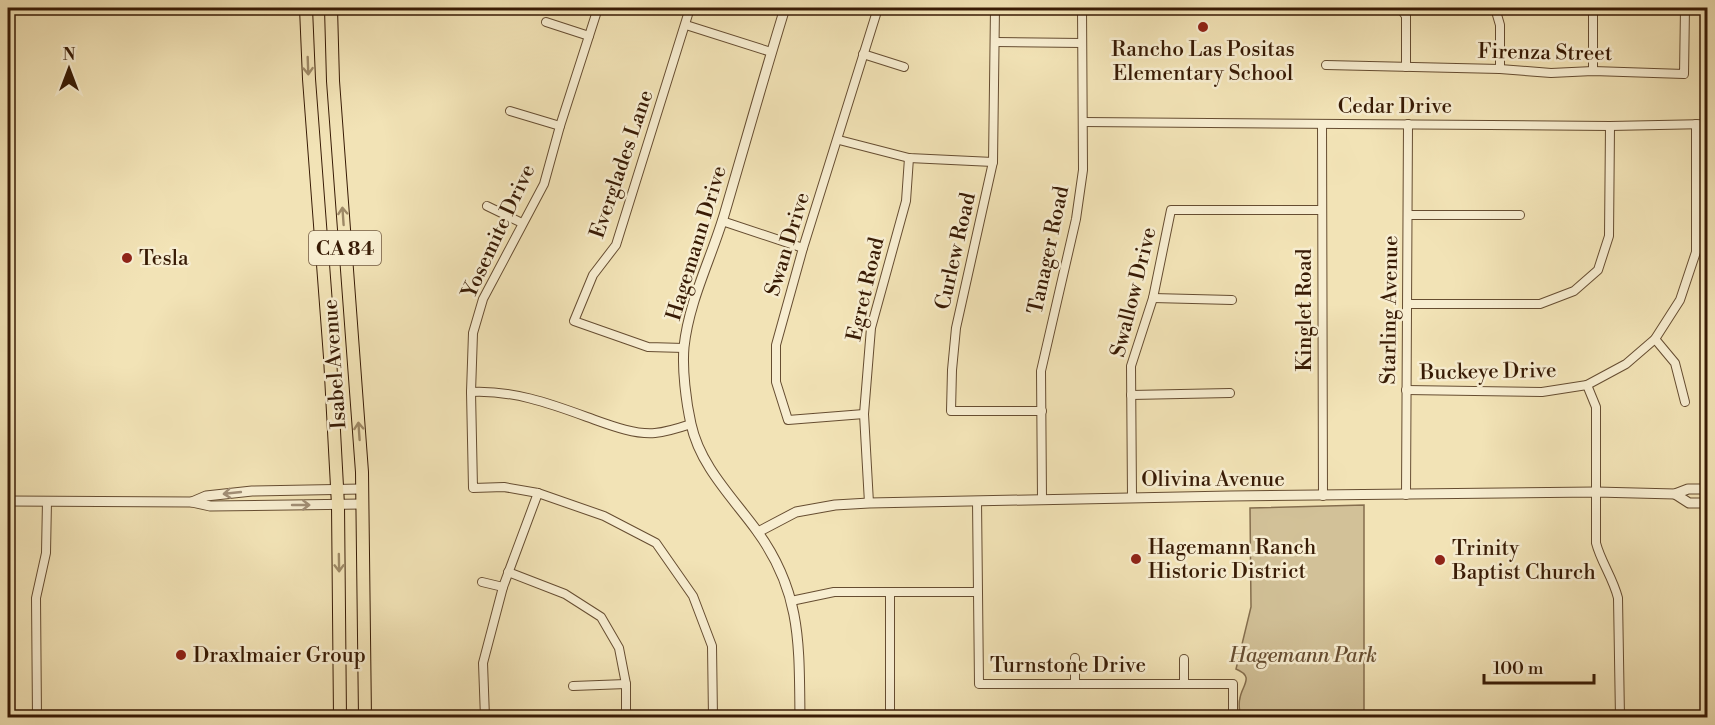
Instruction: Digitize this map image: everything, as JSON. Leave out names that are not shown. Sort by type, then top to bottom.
[{"type":"highway","name":"Isabel Avenue","points":[[306,8],[338,505],[340,717]]},
{"type":"highway","name":"Isabel Avenue","points":[[331,8],[333,81],[362,472],[365,717]]},
{"type":"street","name":"Yosemite Drive","points":[[598,8],[544,184],[483,299],[472,333],[472,488],[504,487],[538,492],[604,516],[656,543],[693,596],[712,646],[713,717]]},
{"type":"street","name":"Everglades Lane","points":[[684,348],[648,347],[574,321],[592,276],[616,245],[690,8]]},
{"type":"street","name":"Hagemann Drive","points":[[785,8],[722,221],[691,309],[684,348],[686,391],[691,424],[697,441],[727,494],[758,532],[785,578],[800,654],[800,717]]},
{"type":"street","name":"Swan Drive","points":[[864,414],[788,420],[776,382],[776,345],[803,248],[839,140],[878,8]]},
{"type":"street","name":"Curlew Road","points":[[996,8],[993,162],[956,328],[951,411],[1041,411]]},
{"type":"street","name":"Tanager Road","points":[[1042,500],[1041,371],[1077,219],[1083,170],[1082,8]]},
{"type":"street","points":[[1400,8],[1406,16],[1406,67]]},
{"type":"street","points":[[1495,8],[1500,25],[1500,69]]},
{"type":"street","points":[[1593,8],[1593,71]]},
{"type":"street","name":"Firenza Street","points":[[1326,65],[1500,69],[1551,73],[1593,71],[1684,74],[1685,8]]},
{"type":"street","points":[[546,22],[589,36]]},
{"type":"street","points":[[686,25],[771,52]]},
{"type":"street","points":[[996,42],[1082,43]]},
{"type":"street","points":[[864,54],[904,67]]},
{"type":"street","points":[[510,111],[560,126]]},
{"type":"street","name":"Cedar Drive","points":[[1083,122],[1610,126],[1707,124]]},
{"type":"street","name":"Kinglet Road","points":[[1322,124],[1323,496]]},
{"type":"street","name":"Starling Avenue","points":[[1406,495],[1408,124]]},
{"type":"street","name":"Buckeye Drive","points":[[1406,390],[1542,392],[1587,385],[1626,364],[1655,339],[1680,300],[1696,252],[1696,124]]},
{"type":"street","points":[[1408,303],[1540,304],[1574,291],[1598,270],[1609,236],[1610,126]]},
{"type":"street","points":[[839,140],[909,158],[993,162]]},
{"type":"street","name":"Egret Road","points":[[869,502],[864,414],[871,328],[906,201],[909,158]]},
{"type":"street","points":[[488,206],[522,223]]},
{"type":"street","name":"Swallow Drive","points":[[1132,497],[1131,366],[1153,298],[1171,210],[1322,210]]},
{"type":"street","points":[[1408,215],[1520,215]]},
{"type":"street","points":[[722,221],[803,248]]},
{"type":"street","points":[[1153,298],[1232,300]]},
{"type":"street","points":[[1655,339],[1675,363],[1685,402]]},
{"type":"street","points":[[1587,385],[1596,407],[1596,543],[1599,556],[1614,583],[1618,598],[1620,717]]},
{"type":"street","points":[[471,392],[512,393],[615,427],[653,434],[691,424]]},
{"type":"street","points":[[1131,395],[1230,393]]},
{"type":"street","points":[[192,502],[206,496],[252,491],[361,489]]},
{"type":"street","name":"Olivina Avenue","points":[[758,532],[796,512],[869,502],[1596,492],[1675,494],[1688,489],[1707,489]]},
{"type":"street","points":[[485,717],[483,663],[503,587],[538,492]]},
{"type":"street","name":"Olivina Avenue","points":[[1675,494],[1689,502],[1707,502]]},
{"type":"street","points":[[8,501],[192,502],[210,506],[362,504]]},
{"type":"street","points":[[37,717],[36,598],[45,553],[47,501]]},
{"type":"street","name":"Turnstone Drive","points":[[977,501],[979,684],[1075,682],[1233,684],[1233,717]]},
{"type":"street","points":[[508,572],[565,594],[601,617],[619,648],[626,684],[626,717]]},
{"type":"street","points":[[482,582],[503,587]]},
{"type":"street","points":[[791,601],[834,592],[977,592]]},
{"type":"street","points":[[890,593],[890,717]]},
{"type":"street","points":[[1075,658],[1075,682]]},
{"type":"street","points":[[1184,659],[1184,683]]},
{"type":"street","points":[[573,686],[626,684]]},
{"type":"green space","name":"Hagemann Park","points":[[1364,505],[1364,717],[1240,717],[1239,700],[1246,678],[1236,669],[1251,607],[1250,508]]},
{"type":"place","name":"Rancho Las Positas Elementary School","points":[[1203,27]]},
{"type":"place","name":"Tesla","points":[[127,258]]},
{"type":"place","name":"Hagemann Ranch Historic District","points":[[1136,559]]},
{"type":"place","name":"Trinity Baptist Church","points":[[1440,560]]},
{"type":"place","name":"Draxlmaier Group","points":[[181,655]]}]
